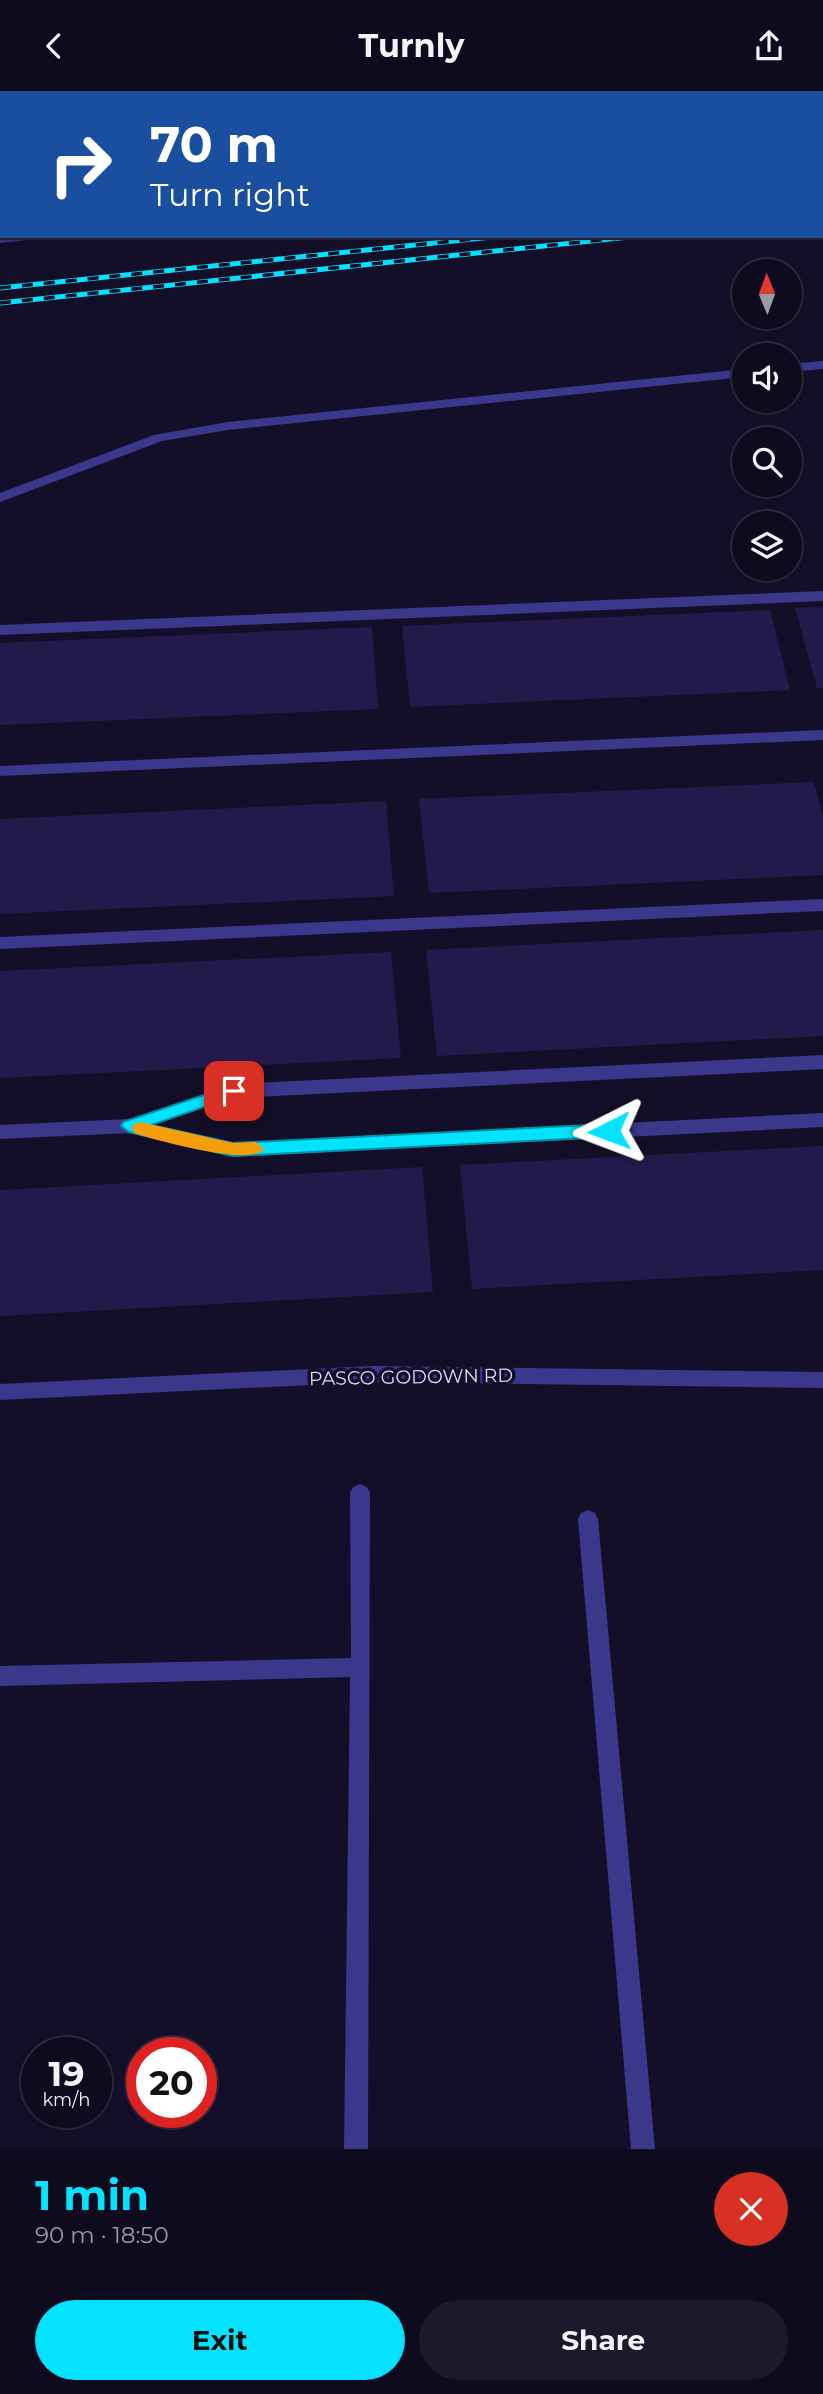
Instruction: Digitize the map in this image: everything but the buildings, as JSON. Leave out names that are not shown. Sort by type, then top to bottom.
[{"type":"street","points":[[802,367],[823,365]]},
{"type":"street","points":[[0,498],[159,438],[228,426],[732,374]]},
{"type":"street","points":[[0,630],[823,596]]},
{"type":"street","points":[[0,771],[823,735]]},
{"type":"street","points":[[0,943],[823,905]]},
{"type":"street","points":[[129,1126],[234,1091],[823,1062]]},
{"type":"street","points":[[0,1132],[129,1126],[233,1150],[823,1120]]},
{"type":"street","name":"PASCO GODOWN RD","points":[[0,1392],[372,1374],[823,1380]]},
{"type":"street","points":[[356,2149],[360,1493]]},
{"type":"street","points":[[588,1519],[643,2149]]},
{"type":"street","points":[[0,1676],[361,1667]]},
{"type":"railway","points":[[0,288],[483,238]]},
{"type":"railway","points":[[0,303],[620,238]]},
{"type":"slow traffic","points":[[140,1128],[233,1150],[256,1149]]},
{"type":"route","points":[[234,1091],[129,1126],[233,1150],[609,1131]]}]
